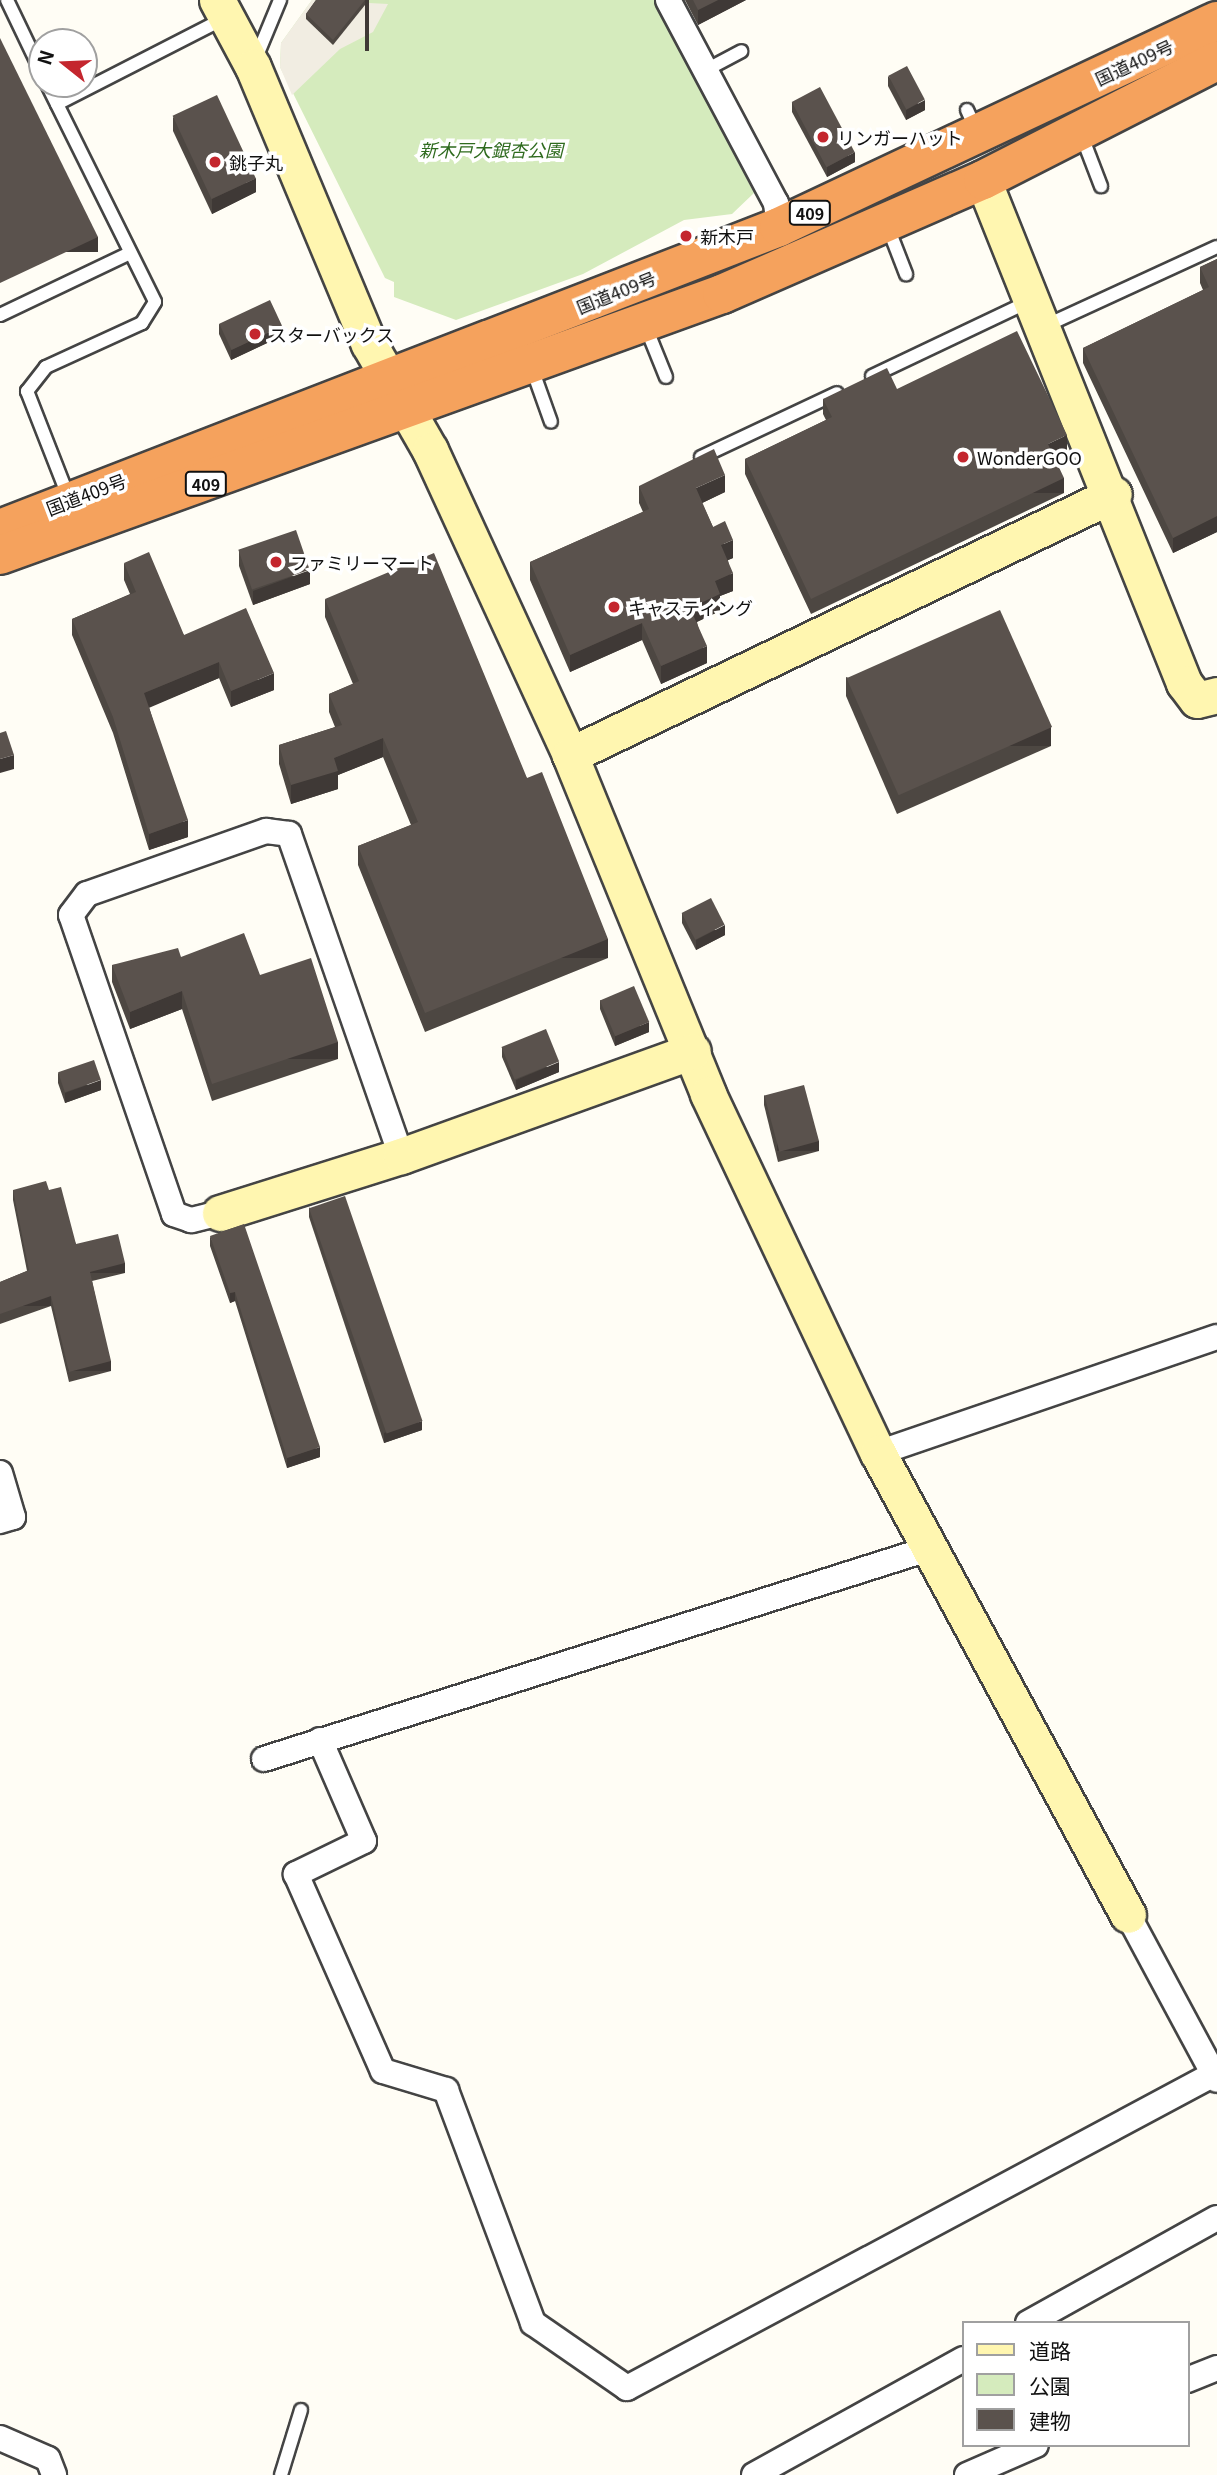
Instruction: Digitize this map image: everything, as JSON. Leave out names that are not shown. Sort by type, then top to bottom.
[{"type":"highway","name":"国道409号","points":[[0,555],[401,394],[779,227],[973,122],[1217,21]]},
{"type":"highway","name":"国道409号","points":[[0,529],[69,498],[401,394],[530,363],[644,322],[886,223],[982,180],[1217,61]]},
{"type":"street","points":[[668,0],[776,203],[779,227]]},
{"type":"street","points":[[210,11],[253,67],[303,193],[401,394],[570,755],[693,1051],[878,1453],[1216,2077],[627,2388],[533,2323],[446,2090],[383,2071],[296,1874],[364,1841],[320,1740]]},
{"type":"street","points":[[210,11],[269,155],[303,193]]},
{"type":"street","points":[[982,180],[1114,494],[1190,694],[1197,700],[1217,695]]},
{"type":"street","points":[[570,755],[1114,494]]},
{"type":"street","points":[[401,1156],[289,834],[266,831],[87,894],[71,915],[174,1214],[191,1220],[401,1156],[693,1051]]},
{"type":"street","points":[[878,1453],[1217,1337]]},
{"type":"street","points":[[0,1473],[13,1517],[0,1521]]},
{"type":"street","points":[[264,1759],[928,1549]]},
{"type":"street","points":[[1032,2321],[1217,2218]]},
{"type":"street","points":[[754,2475],[962,2360]]},
{"type":"street","points":[[1189,2380],[1217,2368]]},
{"type":"street","points":[[0,2438],[48,2459],[54,2475]]},
{"type":"street","points":[[967,2475],[1031,2447]]},
{"type":"lane","points":[[7,0],[28,44]]},
{"type":"lane","points":[[253,67],[280,0]]},
{"type":"lane","points":[[57,104],[210,11]]},
{"type":"lane","points":[[706,70],[741,51]]},
{"type":"lane","points":[[54,98],[130,253],[150,287],[151,315],[46,367],[27,391],[69,498]]},
{"type":"lane","points":[[1079,131],[1101,186]]},
{"type":"lane","points":[[886,223],[906,274]]},
{"type":"lane","points":[[690,462],[857,383],[1217,247]]},
{"type":"lane","points":[[0,315],[130,253]]},
{"type":"lane","points":[[644,322],[666,377]]},
{"type":"lane","points":[[530,363],[551,422]]},
{"type":"lane","points":[[281,2475],[301,2410]]},
{"type":"green space","name":"新木戸大銀杏公園","points":[[312,0],[654,0],[754,193],[732,214],[684,220],[583,274],[456,320],[394,297],[394,282],[385,278],[280,67],[281,43]]},
{"type":"shaded area","points":[[312,0],[388,4],[373,32],[340,49],[292,95],[280,67],[281,43]]},
{"type":"building","points":[[316,0],[365,0],[333,40],[306,14]]},
{"type":"building","points":[[693,0],[718,0],[698,10]]},
{"type":"building","points":[[0,38],[98,237],[0,283]]},
{"type":"building","points":[[907,66],[925,100],[906,109],[888,76]]},
{"type":"building","name":"リンガーハット","points":[[820,87],[855,152],[826,167],[792,102]]},
{"type":"building","points":[[217,95],[256,178],[211,199],[173,116]]},
{"type":"building","points":[[1217,259],[1217,516],[1173,538],[1083,348],[1209,287],[1200,267]]},
{"type":"building","points":[[270,300],[282,326],[232,350],[219,324]]},
{"type":"building","points":[[1017,331],[1067,435],[1048,444],[1064,478],[811,599],[745,459],[832,417],[823,399],[887,368],[897,389]]},
{"type":"building","points":[[714,449],[725,475],[696,488],[713,527],[725,521],[733,540],[721,545],[733,573],[715,581],[720,594],[690,608],[707,646],[661,666],[642,623],[570,655],[530,562],[649,509],[639,486]]},
{"type":"building","points":[[296,530],[310,570],[252,590],[238,550]]},
{"type":"building","points":[[149,552],[184,635],[246,608],[274,673],[231,691],[219,662],[144,693],[188,820],[149,834],[113,717],[72,619],[136,592],[124,563]]},
{"type":"building","points":[[434,553],[527,778],[542,772],[608,939],[425,1013],[358,846],[418,822],[383,738],[334,758],[338,771],[291,785],[279,745],[342,725],[329,694],[359,681],[325,599]]},
{"type":"building","points":[[1000,610],[1052,727],[899,795],[847,678]]},
{"type":"building","points":[[6,731],[14,755],[0,759],[0,733]]},
{"type":"building","points":[[711,898],[725,925],[695,940],[682,913]]},
{"type":"building","points":[[244,933],[260,975],[311,958],[338,1042],[212,1084],[182,991],[130,1012],[112,965],[178,948],[181,957]]},
{"type":"building","points":[[634,986],[649,1022],[615,1036],[600,1000]]},
{"type":"building","points":[[546,1029],[559,1061],[515,1079],[501,1047]]},
{"type":"building","points":[[94,1060],[101,1080],[65,1092],[58,1072]]},
{"type":"building","points":[[804,1085],[819,1141],[779,1152],[764,1096]]},
{"type":"building","points":[[46,1181],[49,1190],[61,1187],[76,1244],[118,1234],[125,1263],[90,1272],[111,1361],[69,1372],[51,1296],[0,1314],[0,1282],[29,1270],[13,1190]]},
{"type":"building","points":[[345,1196],[422,1421],[387,1433],[309,1208]]},
{"type":"building","points":[[244,1224],[320,1447],[287,1458],[235,1292],[230,1293],[210,1236]]},
{"type":"place","name":"リンガーハット","points":[[823,137]]},
{"type":"place","name":"銚子丸","points":[[215,162]]},
{"type":"place","name":"新木戸","points":[[686,236]]},
{"type":"place","name":"スターバックス","points":[[255,334]]},
{"type":"place","name":"WonderGOO","points":[[963,457]]},
{"type":"place","name":"ファミリーマート","points":[[276,562]]},
{"type":"place","name":"キャスティング","points":[[614,607]]}]
